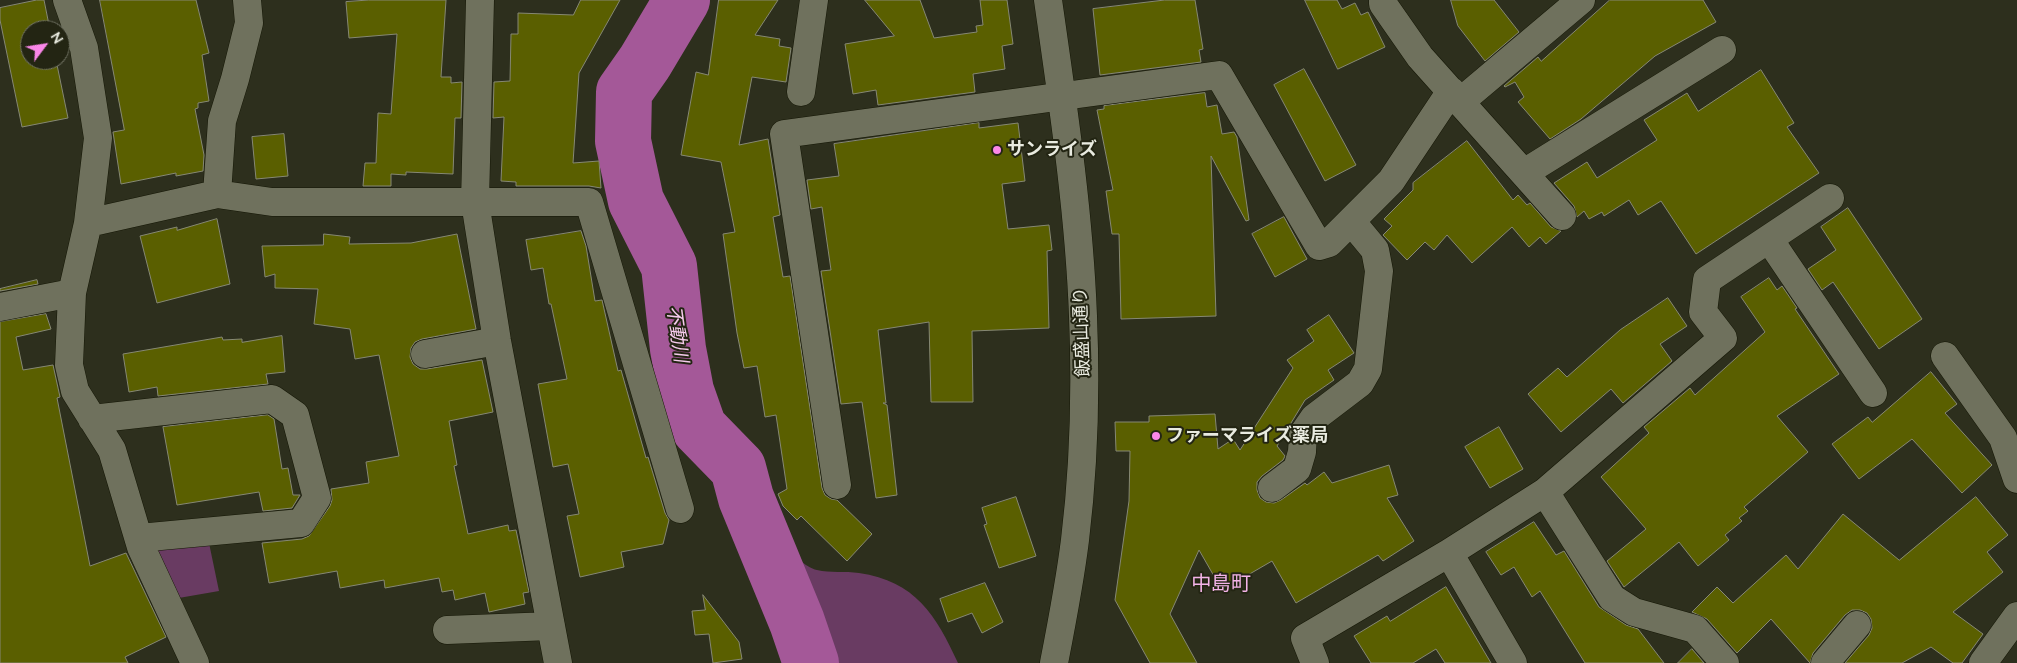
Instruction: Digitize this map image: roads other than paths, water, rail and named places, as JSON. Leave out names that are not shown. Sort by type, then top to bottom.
[{"type":"street","points":[[67,0],[84,48],[98,138],[88,222],[72,293],[69,365],[75,392],[112,450],[139,538],[157,584],[195,663]]},
{"type":"street","points":[[217,194],[222,121],[249,23],[247,0]]},
{"type":"street","points":[[480,0],[475,202],[498,341],[558,663]]},
{"type":"street","points":[[801,92],[814,0]]},
{"type":"street","name":"飯盛山通り","points":[[1048,0],[1062,97],[1077,237],[1083,316],[1084,388],[1075,539],[1054,663]]},
{"type":"street","points":[[1383,0],[1383,4],[1420,57],[1562,216]]},
{"type":"street","points":[[837,485],[784,134],[1219,75],[1319,246],[1329,243],[1391,181],[1456,97],[1581,0]]},
{"type":"street","points":[[1524,173],[1722,50]]},
{"type":"street","points":[[88,222],[217,194],[272,202],[589,202],[680,509]]},
{"type":"street","points":[[1315,663],[1305,638],[1449,553],[1545,492],[1723,338],[1703,312],[1707,280],[1830,198]]},
{"type":"street","points":[[1272,488],[1298,469],[1302,452],[1303,434],[1314,418],[1360,383],[1368,369],[1379,271],[1375,250],[1351,221]]},
{"type":"street","points":[[1769,239],[1873,393]]},
{"type":"street","points":[[0,307],[72,293]]},
{"type":"street","points":[[425,354],[498,341]]},
{"type":"street","points":[[1945,356],[2003,438],[2017,479]]},
{"type":"street","points":[[92,419],[272,399],[295,415],[318,498],[301,523],[139,538]]},
{"type":"street","points":[[1545,492],[1612,598],[1634,612],[1695,629],[1726,663]]},
{"type":"street","points":[[1449,553],[1512,663]]},
{"type":"street","points":[[1983,663],[2017,616]]},
{"type":"street","points":[[1825,663],[1857,625]]},
{"type":"street","points":[[447,630],[551,626]]},
{"type":"waterway","name":"不動川","points":[[682,0],[645,62],[624,92],[623,141],[636,201],[669,266],[678,349],[686,391],[699,428],[738,468],[746,498],[797,622],[811,663]]},
{"type":"place","name":"サンライズ","points":[[997,150]]},
{"type":"place","name":"ファーマライズ薬局","points":[[1156,436]]},
{"type":"district","name":"中島町","points":[[1221,584]]}]
